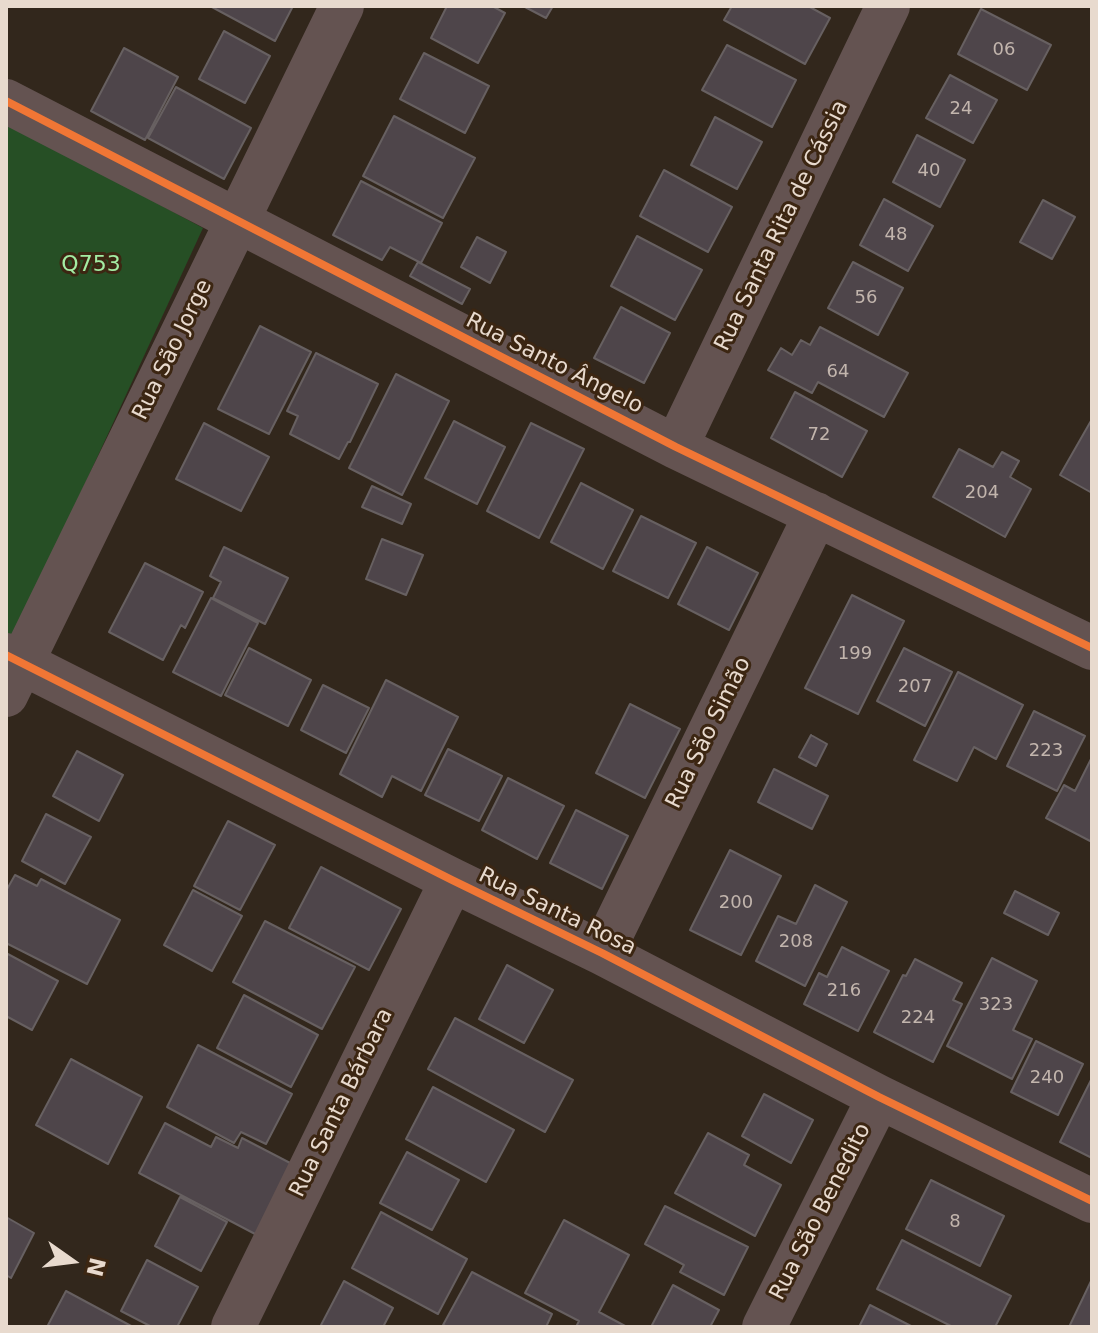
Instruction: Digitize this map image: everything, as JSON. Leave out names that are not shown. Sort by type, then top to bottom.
[{"type":"street","name":"Rua São Jorge","points":[[11,671],[342,6]]},
{"type":"street","name":"Rua Santa Rita de Cássia","points":[[676,447],[888,6]]},
{"type":"street","name":"Rua Santo Ângelo","points":[[6,101],[676,447],[1092,648]]},
{"type":"street","name":"Rua São Simão","points":[[602,953],[816,514]]},
{"type":"street","name":"Rua Santa Rosa","points":[[11,671],[602,953],[879,1097],[1092,1201]]},
{"type":"street","name":"Rua Santa Bárbara","points":[[233,1327],[452,880]]},
{"type":"street","name":"Rua São Benedito","points":[[764,1327],[879,1097]]},
{"type":"green space","name":"Q753","points":[[6,122],[203,228],[12,642],[6,639]]},
{"type":"building","points":[[210,6],[293,6],[275,41]]},
{"type":"building","points":[[447,6],[492,6],[505,13],[478,63],[431,38]]},
{"type":"building","points":[[523,6],[553,6],[546,18]]},
{"type":"building","points":[[732,6],[808,6],[830,18],[805,64],[724,20]]},
{"type":"building","points":[[981,9],[1051,45],[1027,90],[958,54]]},
{"type":"building","points":[[224,31],[270,56],[245,103],[199,79]]},
{"type":"building","points":[[727,45],[796,80],[772,127],[702,90]]},
{"type":"building","points":[[124,48],[178,77],[145,140],[91,111]]},
{"type":"building","points":[[424,53],[489,86],[465,133],[400,99]]},
{"type":"building","points":[[950,75],[997,100],[973,143],[926,118]]},
{"type":"building","points":[[176,87],[251,128],[224,179],[148,138]]},
{"type":"building","points":[[394,116],[475,158],[443,218],[363,176]]},
{"type":"building","points":[[715,117],[762,142],[737,189],[691,165]]},
{"type":"building","points":[[917,135],[965,160],[940,207],[893,182]]},
{"type":"building","points":[[664,170],[732,207],[708,252],[640,216]]},
{"type":"building","points":[[361,181],[442,223],[421,263],[390,247],[382,260],[333,235]]},
{"type":"building","points":[[884,199],[933,226],[908,271],[860,245]]},
{"type":"building","points":[[1043,200],[1075,217],[1052,259],[1020,242]]},
{"type":"building","points":[[637,236],[702,270],[675,320],[611,286]]},
{"type":"building","points":[[477,237],[506,252],[490,283],[461,267]]},
{"type":"building","points":[[418,262],[470,289],[462,304],[410,276]]},
{"type":"building","points":[[853,262],[903,288],[878,335],[828,308]]},
{"type":"building","points":[[621,307],[670,333],[644,383],[594,358]]},
{"type":"building","points":[[260,326],[311,352],[269,434],[218,409]]},
{"type":"building","points":[[820,327],[908,373],[884,417],[818,382],[812,393],[768,370],[781,348],[792,355],[801,340],[810,345]]},
{"type":"building","points":[[316,353],[378,384],[339,459],[290,434],[298,416],[287,411]]},
{"type":"building","points":[[396,374],[449,401],[402,495],[349,468]]},
{"type":"building","points":[[795,392],[867,431],[842,477],[771,438]]},
{"type":"building","points":[[1092,419],[1092,493],[1060,475]]},
{"type":"building","points":[[454,421],[505,447],[477,504],[425,478]]},
{"type":"building","points":[[204,423],[269,457],[241,511],[176,479]]},
{"type":"building","points":[[531,423],[584,449],[539,538],[487,511]]},
{"type":"building","points":[[959,449],[993,467],[1002,452],[1019,461],[1010,477],[1031,489],[1005,537],[933,497]]},
{"type":"building","points":[[581,483],[633,510],[603,569],[551,542]]},
{"type":"building","points":[[372,486],[411,504],[402,524],[362,507]]},
{"type":"building","points":[[641,516],[696,543],[668,598],[613,571]]},
{"type":"building","points":[[382,539],[423,555],[406,595],[366,579]]},
{"type":"building","points":[[224,547],[288,578],[265,624],[213,598],[221,582],[210,576]]},
{"type":"building","points":[[707,547],[758,573],[729,630],[678,604]]},
{"type":"building","points":[[145,563],[203,592],[185,628],[181,625],[163,660],[109,632]]},
{"type":"building","points":[[852,595],[904,621],[858,714],[805,688]]},
{"type":"building","points":[[211,598],[258,623],[221,696],[173,672]]},
{"type":"building","points":[[249,648],[311,680],[288,726],[225,695]]},
{"type":"building","points":[[904,648],[952,672],[925,726],[877,701]]},
{"type":"building","points":[[958,672],[1023,705],[996,759],[974,747],[957,781],[914,760]]},
{"type":"building","points":[[386,680],[458,717],[421,791],[392,776],[382,797],[340,774]]},
{"type":"building","points":[[323,685],[369,708],[346,753],[301,730]]},
{"type":"building","points":[[630,704],[680,729],[645,798],[596,773]]},
{"type":"building","points":[[1034,711],[1085,736],[1057,791],[1007,766]]},
{"type":"building","points":[[811,735],[827,744],[816,766],[799,757]]},
{"type":"building","points":[[448,749],[502,776],[479,821],[425,795]]},
{"type":"building","points":[[77,751],[123,775],[99,821],[53,796]]},
{"type":"building","points":[[1092,757],[1092,842],[1046,818],[1064,785],[1075,791]]},
{"type":"building","points":[[774,769],[828,796],[812,829],[758,802]]},
{"type":"building","points":[[508,778],[564,806],[537,859],[482,830]]},
{"type":"building","points":[[576,810],[628,836],[602,889],[550,863]]},
{"type":"building","points":[[46,814],[91,837],[65,884],[22,861]]},
{"type":"building","points":[[228,821],[275,845],[240,910],[194,886]]},
{"type":"building","points":[[730,850],[781,876],[741,955],[690,930]]},
{"type":"building","points":[[321,867],[401,909],[369,970],[289,928]]},
{"type":"building","points":[[15,875],[37,886],[41,879],[120,920],[87,984],[6,943],[6,891]]},
{"type":"building","points":[[815,885],[847,902],[805,986],[756,961],[778,916],[796,924]]},
{"type":"building","points":[[193,890],[242,916],[212,971],[164,945]]},
{"type":"building","points":[[1015,891],[1059,913],[1048,935],[1004,913]]},
{"type":"building","points":[[265,921],[355,967],[322,1029],[233,982]]},
{"type":"building","points":[[842,947],[889,971],[858,1031],[804,1004],[819,973],[827,977]]},
{"type":"building","points":[[6,953],[58,981],[32,1030],[6,1016]]},
{"type":"building","points":[[992,958],[1037,981],[1013,1030],[1032,1039],[1012,1079],[947,1046]]},
{"type":"building","points":[[915,959],[962,983],[953,1000],[962,1004],[933,1062],[874,1032],[903,975],[906,976]]},
{"type":"building","points":[[507,965],[553,990],[524,1043],[479,1019]]},
{"type":"building","points":[[244,995],[318,1035],[291,1087],[217,1048]]},
{"type":"building","points":[[455,1018],[573,1080],[545,1132],[428,1069]]},
{"type":"building","points":[[1036,1041],[1083,1064],[1058,1115],[1011,1092]]},
{"type":"building","points":[[198,1045],[292,1094],[266,1144],[241,1132],[234,1143],[167,1107]]},
{"type":"building","points":[[71,1059],[142,1097],[108,1164],[36,1125]]},
{"type":"building","points":[[1092,1078],[1092,1158],[1060,1142]]},
{"type":"building","points":[[433,1087],[514,1130],[486,1182],[406,1139]]},
{"type":"building","points":[[764,1094],[813,1120],[791,1163],[742,1136]]},
{"type":"building","points":[[165,1123],[211,1147],[216,1137],[238,1148],[242,1138],[294,1165],[257,1235],[139,1173]]},
{"type":"building","points":[[708,1133],[749,1155],[744,1165],[781,1185],[755,1236],[675,1193]]},
{"type":"building","points":[[407,1152],[459,1180],[432,1230],[380,1203]]},
{"type":"building","points":[[931,1180],[1004,1216],[980,1266],[906,1229]]},
{"type":"building","points":[[180,1197],[227,1222],[201,1271],[155,1246]]},
{"type":"building","points":[[665,1206],[748,1247],[724,1295],[680,1272],[684,1265],[645,1244]]},
{"type":"building","points":[[381,1212],[467,1259],[438,1314],[352,1268]]},
{"type":"building","points":[[6,1217],[34,1233],[11,1278],[6,1275]]},
{"type":"building","points":[[564,1220],[629,1255],[599,1312],[627,1327],[576,1327],[579,1321],[525,1293]]},
{"type":"building","points":[[902,1240],[1011,1296],[995,1327],[953,1327],[877,1289]]},
{"type":"building","points":[[147,1260],[198,1287],[177,1327],[152,1327],[121,1311]]},
{"type":"building","points":[[472,1272],[552,1314],[546,1327],[443,1325]]},
{"type":"building","points":[[1092,1279],[1092,1327],[1069,1327]]},
{"type":"building","points":[[344,1281],[393,1308],[383,1327],[320,1327]]},
{"type":"building","points":[[673,1285],[719,1310],[710,1327],[651,1327]]},
{"type":"building","points":[[66,1291],[133,1327],[47,1327]]},
{"type":"building","points":[[870,1305],[913,1327],[859,1327]]},
{"type":"cycle path","points":[[6,101],[676,447],[1092,648]]},
{"type":"cycle path","points":[[6,655],[602,953],[879,1097],[1092,1201]]}]
